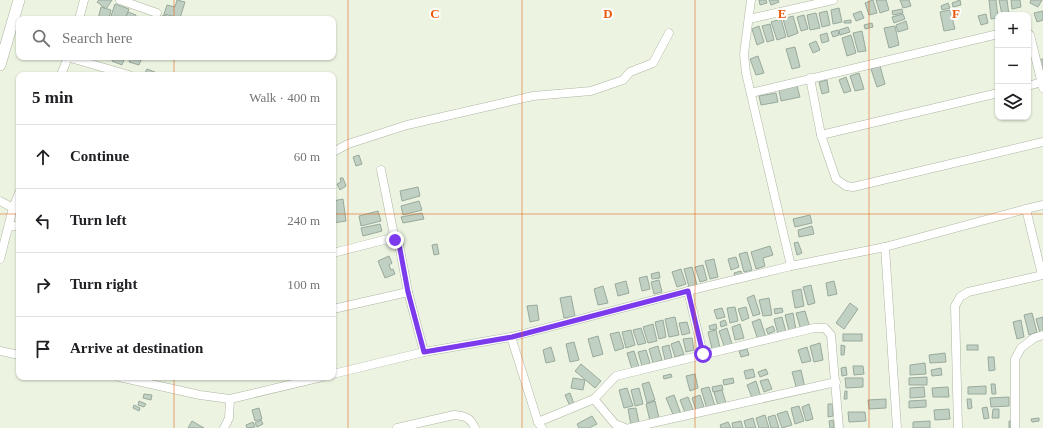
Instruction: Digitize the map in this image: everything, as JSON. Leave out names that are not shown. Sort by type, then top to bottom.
[{"type":"street","points":[[0,65],[19,0]]},
{"type":"street","points":[[80,16],[84,0]]},
{"type":"street","points":[[120,0],[157,13]]},
{"type":"street","points":[[751,0],[744,54],[746,73],[791,266]]},
{"type":"street","points":[[749,19],[833,0]]},
{"type":"street","points":[[336,150],[348,144],[407,125],[533,96],[591,91],[623,80],[630,72],[653,63],[669,33]]},
{"type":"street","points":[[751,93],[995,35]]},
{"type":"street","points":[[1031,39],[1042,85],[1031,86]]},
{"type":"street","points":[[63,72],[66,60]]},
{"type":"street","points":[[77,60],[119,72]]},
{"type":"street","points":[[810,78],[821,134],[836,179],[841,184],[846,186],[853,187],[1043,142]]},
{"type":"street","points":[[821,134],[995,94]]},
{"type":"street","points":[[381,170],[395,240],[399,244],[408,292],[424,352]]},
{"type":"street","points":[[0,201],[14,208]]},
{"type":"street","points":[[0,259],[16,202]]},
{"type":"street","points":[[336,373],[424,352],[512,337],[791,266],[885,247],[1043,205]]},
{"type":"street","points":[[958,428],[955,306],[960,297],[968,292],[1043,275],[1026,209]]},
{"type":"street","points":[[9,227],[16,226]]},
{"type":"street","points":[[336,252],[388,240],[395,240]]},
{"type":"street","points":[[885,247],[897,428]]},
{"type":"street","points":[[688,291],[703,354]]},
{"type":"street","points":[[336,308],[408,292]]},
{"type":"street","points":[[512,337],[540,425],[594,399],[616,376],[814,328],[824,328],[831,335],[839,428]]},
{"type":"street","points":[[1016,428],[1015,360],[1021,348],[1034,338],[1043,335]]},
{"type":"street","points":[[0,351],[16,354]]},
{"type":"street","points":[[132,380],[200,395],[230,398],[309,380]]},
{"type":"street","points":[[630,428],[836,382]]},
{"type":"street","points":[[224,428],[229,418],[230,398]]},
{"type":"street","points":[[594,399],[615,424],[625,428]]},
{"type":"street","points":[[397,428],[454,415],[462,416],[471,420],[475,428]]},
{"type":"building","points":[[99,0],[112,0],[106,9],[97,2]]},
{"type":"building","points":[[177,0],[185,2],[181,16],[164,14],[167,5],[175,7]]},
{"type":"building","points":[[759,0],[766,0],[767,3],[760,5]]},
{"type":"building","points":[[769,0],[778,0],[779,2],[771,5]]},
{"type":"building","points":[[873,0],[877,13],[869,15],[865,3]]},
{"type":"building","points":[[876,0],[886,0],[889,10],[880,13]]},
{"type":"building","points":[[900,0],[909,0],[911,6],[903,8]]},
{"type":"building","points":[[960,0],[961,5],[953,7],[952,3]]},
{"type":"building","points":[[989,0],[996,0],[997,12],[995,12],[995,18],[991,19]]},
{"type":"building","points":[[999,0],[1007,0],[1009,12],[1001,12]]},
{"type":"building","points":[[1011,0],[1020,0],[1021,7],[1012,9]]},
{"type":"building","points":[[1031,0],[1042,0],[1038,7],[1030,3]]},
{"type":"building","points":[[948,3],[950,8],[942,10],[941,6]]},
{"type":"building","points":[[115,4],[129,9],[126,16],[111,16]]},
{"type":"building","points":[[101,7],[111,10],[110,16],[99,16]]},
{"type":"building","points":[[839,8],[842,22],[833,24],[831,10]]},
{"type":"building","points":[[902,9],[903,13],[893,15],[892,11]]},
{"type":"building","points":[[950,10],[955,29],[944,31],[940,12]]},
{"type":"building","points":[[827,11],[830,25],[822,27],[819,13]]},
{"type":"building","points":[[861,11],[864,18],[856,21],[853,14]]},
{"type":"building","points":[[1043,11],[1043,20],[1037,22],[1034,13]]},
{"type":"building","points":[[128,12],[136,15],[136,16],[126,16]]},
{"type":"building","points":[[816,13],[820,28],[810,30],[807,15]]},
{"type":"building","points":[[903,14],[905,19],[894,23],[892,17]]},
{"type":"building","points":[[986,14],[988,23],[981,25],[978,16]]},
{"type":"building","points":[[804,15],[808,29],[801,31],[797,17]]},
{"type":"building","points":[[793,16],[798,33],[788,37],[783,19]]},
{"type":"building","points":[[781,19],[786,37],[777,40],[771,22]]},
{"type":"building","points":[[851,20],[851,23],[844,23],[844,21]]},
{"type":"building","points":[[906,21],[908,29],[898,32],[896,25]]},
{"type":"building","points":[[872,23],[873,27],[865,29],[864,25]]},
{"type":"building","points":[[770,24],[774,40],[767,42],[762,26]]},
{"type":"building","points":[[759,26],[764,42],[757,45],[752,29]]},
{"type":"building","points":[[895,26],[899,45],[889,48],[884,28]]},
{"type":"building","points":[[848,27],[850,32],[840,35],[839,30]]},
{"type":"building","points":[[838,30],[839,35],[833,37],[831,32]]},
{"type":"building","points":[[862,31],[866,51],[858,52],[853,33]]},
{"type":"building","points":[[827,33],[829,41],[822,43],[820,35]]},
{"type":"building","points":[[851,35],[856,53],[847,56],[842,38]]},
{"type":"building","points":[[816,41],[820,50],[813,53],[809,44]]},
{"type":"building","points":[[795,47],[800,67],[792,69],[786,49]]},
{"type":"building","points":[[758,56],[764,73],[756,75],[750,59]]},
{"type":"building","points":[[1043,59],[1043,69],[1039,70],[1037,60]]},
{"type":"building","points":[[112,60],[124,60],[122,65]]},
{"type":"building","points":[[130,60],[141,60],[139,65],[129,62]]},
{"type":"building","points":[[880,66],[885,84],[877,87],[871,69]]},
{"type":"building","points":[[147,69],[155,72],[146,72]]},
{"type":"building","points":[[859,73],[864,89],[855,91],[850,76]]},
{"type":"building","points":[[846,77],[851,91],[844,93],[839,80]]},
{"type":"building","points":[[827,80],[829,92],[822,94],[819,82]]},
{"type":"building","points":[[797,86],[800,97],[781,101],[779,90]]},
{"type":"building","points":[[776,93],[778,102],[761,105],[759,96]]},
{"type":"building","points":[[359,155],[362,164],[356,166],[353,157]]},
{"type":"building","points":[[340,178],[343,178],[346,186],[340,190],[337,184],[341,182]]},
{"type":"building","points":[[418,187],[420,196],[402,201],[400,191]]},
{"type":"building","points":[[343,199],[346,221],[336,223],[336,200]]},
{"type":"building","points":[[419,201],[422,210],[403,215],[401,206]]},
{"type":"building","points":[[378,211],[381,221],[361,226],[359,216]]},
{"type":"building","points":[[422,213],[424,219],[403,223],[401,217]]},
{"type":"building","points":[[810,215],[812,223],[795,227],[793,219]]},
{"type":"building","points":[[380,224],[382,231],[363,236],[361,228]]},
{"type":"building","points":[[812,226],[814,234],[799,237],[798,230]]},
{"type":"building","points":[[798,242],[802,253],[797,255],[794,243]]},
{"type":"building","points":[[437,244],[439,254],[434,255],[432,245]]},
{"type":"building","points":[[770,246],[773,255],[763,258],[765,266],[756,269],[751,252]]},
{"type":"building","points":[[747,252],[752,270],[744,272],[739,254]]},
{"type":"building","points":[[389,256],[392,263],[389,265],[395,274],[385,278],[378,261]]},
{"type":"building","points":[[736,257],[739,267],[731,270],[728,259]]},
{"type":"building","points":[[714,259],[718,277],[710,279],[705,261]]},
{"type":"building","points":[[703,265],[707,280],[700,282],[695,267]]},
{"type":"building","points":[[692,267],[697,285],[689,287],[684,269]]},
{"type":"building","points":[[681,269],[686,284],[677,287],[672,272]]},
{"type":"building","points":[[741,271],[742,276],[735,277],[734,273]]},
{"type":"building","points":[[659,272],[660,278],[652,279],[651,274]]},
{"type":"building","points":[[647,276],[650,289],[642,291],[639,278]]},
{"type":"building","points":[[659,280],[662,292],[654,294],[651,282]]},
{"type":"building","points":[[626,281],[629,293],[618,296],[615,284]]},
{"type":"building","points":[[834,281],[837,294],[828,296],[826,283]]},
{"type":"building","points":[[811,285],[815,303],[808,305],[803,287]]},
{"type":"building","points":[[603,286],[608,303],[598,305],[594,289]]},
{"type":"building","points":[[801,289],[804,306],[795,308],[792,291]]},
{"type":"building","points":[[754,295],[760,314],[753,316],[747,298]]},
{"type":"building","points":[[571,296],[575,316],[564,318],[560,298]]},
{"type":"building","points":[[769,298],[772,315],[763,316],[759,300]]},
{"type":"building","points":[[850,303],[858,309],[844,329],[836,323]]},
{"type":"building","points":[[537,305],[539,320],[530,322],[527,306]]},
{"type":"building","points":[[735,307],[738,321],[730,323],[727,308]]},
{"type":"building","points":[[746,307],[749,318],[742,321],[738,309]]},
{"type":"building","points":[[722,308],[725,317],[717,319],[714,310]]},
{"type":"building","points":[[782,308],[783,312],[775,314],[774,309]]},
{"type":"building","points":[[805,311],[810,328],[801,330],[796,313]]},
{"type":"building","points":[[793,313],[796,330],[789,331],[785,315]]},
{"type":"building","points":[[1032,313],[1037,332],[1029,335],[1024,315]]},
{"type":"building","points":[[675,317],[679,335],[669,337],[665,319]]},
{"type":"building","points":[[782,317],[786,332],[778,334],[774,319]]},
{"type":"building","points":[[1043,317],[1043,332],[1040,333],[1036,319]]},
{"type":"building","points":[[760,319],[766,337],[758,340],[752,322]]},
{"type":"building","points":[[663,320],[666,337],[659,339],[655,322]]},
{"type":"building","points":[[725,320],[727,325],[721,327],[720,322]]},
{"type":"building","points":[[1021,320],[1024,337],[1017,339],[1013,322]]},
{"type":"building","points":[[687,322],[690,333],[682,335],[679,323]]},
{"type":"building","points":[[653,324],[657,341],[648,343],[643,327]]},
{"type":"building","points":[[716,324],[717,329],[710,330],[709,326]]},
{"type":"building","points":[[740,324],[744,338],[735,340],[732,327]]},
{"type":"building","points":[[773,326],[775,331],[768,334],[766,329]]},
{"type":"building","points":[[641,328],[646,343],[638,345],[633,330]]},
{"type":"building","points":[[727,328],[732,344],[724,346],[719,331]]},
{"type":"building","points":[[631,330],[635,345],[626,348],[622,332]]},
{"type":"building","points":[[716,330],[720,348],[712,349],[708,332]]},
{"type":"building","points":[[619,332],[624,348],[615,351],[610,334]]},
{"type":"building","points":[[843,334],[862,334],[862,341],[843,341]]},
{"type":"building","points":[[598,336],[603,354],[593,357],[588,339]]},
{"type":"building","points":[[692,338],[694,350],[686,352],[683,339]]},
{"type":"building","points":[[679,341],[684,354],[675,357],[671,344]]},
{"type":"building","points":[[574,342],[579,360],[570,362],[566,344]]},
{"type":"building","points":[[820,343],[823,360],[814,362],[810,346]]},
{"type":"building","points":[[669,345],[672,358],[665,360],[662,347]]},
{"type":"building","points":[[841,345],[845,346],[844,355],[841,355]]},
{"type":"building","points":[[967,345],[978,345],[978,350],[967,350]]},
{"type":"building","points":[[658,346],[662,360],[653,363],[649,349]]},
{"type":"building","points":[[551,347],[555,361],[546,363],[543,350]]},
{"type":"building","points":[[807,347],[811,361],[802,363],[798,350]]},
{"type":"building","points":[[747,349],[749,355],[741,357],[739,351]]},
{"type":"building","points":[[646,350],[650,363],[642,366],[638,352]]},
{"type":"building","points":[[634,351],[639,367],[632,369],[627,353]]},
{"type":"building","points":[[945,353],[946,362],[930,363],[929,355]]},
{"type":"building","points":[[988,357],[994,357],[995,370],[989,371]]},
{"type":"building","points":[[925,363],[926,374],[910,375],[910,365]]},
{"type":"building","points":[[581,364],[601,381],[595,388],[575,371]]},
{"type":"building","points":[[853,366],[863,366],[864,374],[854,375]]},
{"type":"building","points":[[846,367],[847,375],[842,376],[841,368]]},
{"type":"building","points":[[941,368],[942,375],[932,376],[931,370]]},
{"type":"building","points":[[753,369],[755,377],[746,379],[744,371]]},
{"type":"building","points":[[766,369],[768,374],[760,377],[758,372]]},
{"type":"building","points":[[801,370],[805,388],[797,390],[792,372]]},
{"type":"building","points":[[671,374],[672,377],[664,379],[663,376]]},
{"type":"building","points":[[695,374],[698,388],[690,391],[686,376]]},
{"type":"building","points":[[927,377],[927,385],[909,385],[909,378]]},
{"type":"building","points":[[573,378],[585,380],[583,390],[571,388]]},
{"type":"building","points":[[733,378],[734,383],[724,385],[723,380]]},
{"type":"building","points":[[845,378],[863,378],[863,387],[846,388]]},
{"type":"building","points":[[768,379],[772,389],[764,392],[760,381]]},
{"type":"building","points":[[756,381],[761,397],[753,400],[747,385]]},
{"type":"building","points":[[649,382],[655,400],[647,403],[642,384]]},
{"type":"building","points":[[991,384],[995,384],[996,394],[992,394]]},
{"type":"building","points":[[722,385],[723,390],[713,392],[712,387]]},
{"type":"building","points":[[986,386],[986,394],[968,394],[968,387]]},
{"type":"building","points":[[709,387],[715,406],[707,409],[701,389]]},
{"type":"building","points":[[924,387],[925,397],[910,398],[910,388]]},
{"type":"building","points":[[948,387],[949,397],[933,397],[932,388]]},
{"type":"building","points":[[627,388],[633,406],[624,408],[619,390]]},
{"type":"building","points":[[639,388],[643,404],[635,406],[631,390]]},
{"type":"building","points":[[722,390],[726,403],[718,406],[714,392]]},
{"type":"building","points":[[845,391],[847,391],[847,399],[844,399]]},
{"type":"building","points":[[570,393],[574,404],[570,406],[565,395]]},
{"type":"building","points":[[144,394],[152,395],[151,400],[143,398]]},
{"type":"building","points":[[674,395],[681,414],[674,417],[666,398]]},
{"type":"building","points":[[700,395],[704,407],[696,410],[692,398]]},
{"type":"building","points":[[688,397],[694,412],[686,415],[680,400]]},
{"type":"building","points":[[1009,397],[1009,406],[991,407],[990,398]]},
{"type":"building","points":[[886,399],[886,408],[869,409],[868,400]]},
{"type":"building","points":[[967,399],[971,399],[972,408],[968,409]]},
{"type":"building","points":[[926,400],[926,407],[909,408],[909,401]]},
{"type":"building","points":[[139,401],[146,404],[144,407],[138,405]]},
{"type":"building","points":[[655,401],[659,418],[650,421],[646,404]]},
{"type":"building","points":[[809,404],[813,419],[806,421],[802,407]]},
{"type":"building","points":[[828,404],[833,404],[833,416],[828,417]]},
{"type":"building","points":[[134,405],[140,408],[139,411],[133,408]]},
{"type":"building","points":[[799,406],[804,421],[795,424],[791,408]]},
{"type":"building","points":[[987,407],[989,418],[984,419],[982,408]]},
{"type":"building","points":[[259,408],[262,419],[255,421],[252,410]]},
{"type":"building","points":[[636,408],[639,423],[631,425],[628,409]]},
{"type":"building","points":[[949,409],[950,419],[935,420],[934,410]]},
{"type":"building","points":[[993,409],[999,409],[999,418],[992,418]]},
{"type":"building","points":[[787,411],[792,425],[782,428],[777,414]]},
{"type":"building","points":[[848,412],[865,412],[866,421],[849,422]]},
{"type":"building","points":[[765,415],[769,428],[759,428],[756,418]]},
{"type":"building","points":[[775,415],[779,428],[771,428],[768,417]]},
{"type":"building","points":[[592,416],[597,424],[589,428],[579,428],[577,424]]},
{"type":"building","points":[[753,418],[756,428],[746,428],[744,421]]},
{"type":"building","points":[[1039,418],[1039,421],[1032,422],[1031,419]]},
{"type":"building","points":[[261,420],[263,424],[257,427],[255,423]]},
{"type":"building","points":[[833,420],[834,428],[830,428],[829,421]]},
{"type":"building","points":[[192,421],[204,428],[188,428]]},
{"type":"building","points":[[741,421],[743,428],[733,428],[732,423]]},
{"type":"building","points":[[930,421],[930,428],[913,428],[913,422]]},
{"type":"building","points":[[1009,421],[1013,421],[1014,428],[1009,428]]},
{"type":"building","points":[[253,422],[255,427],[247,428],[246,425]]},
{"type":"building","points":[[728,422],[731,428],[721,428],[720,425]]},
{"type":"route","points":[[395,240],[399,244],[408,292],[424,352],[512,337],[688,291],[703,354]]}]
